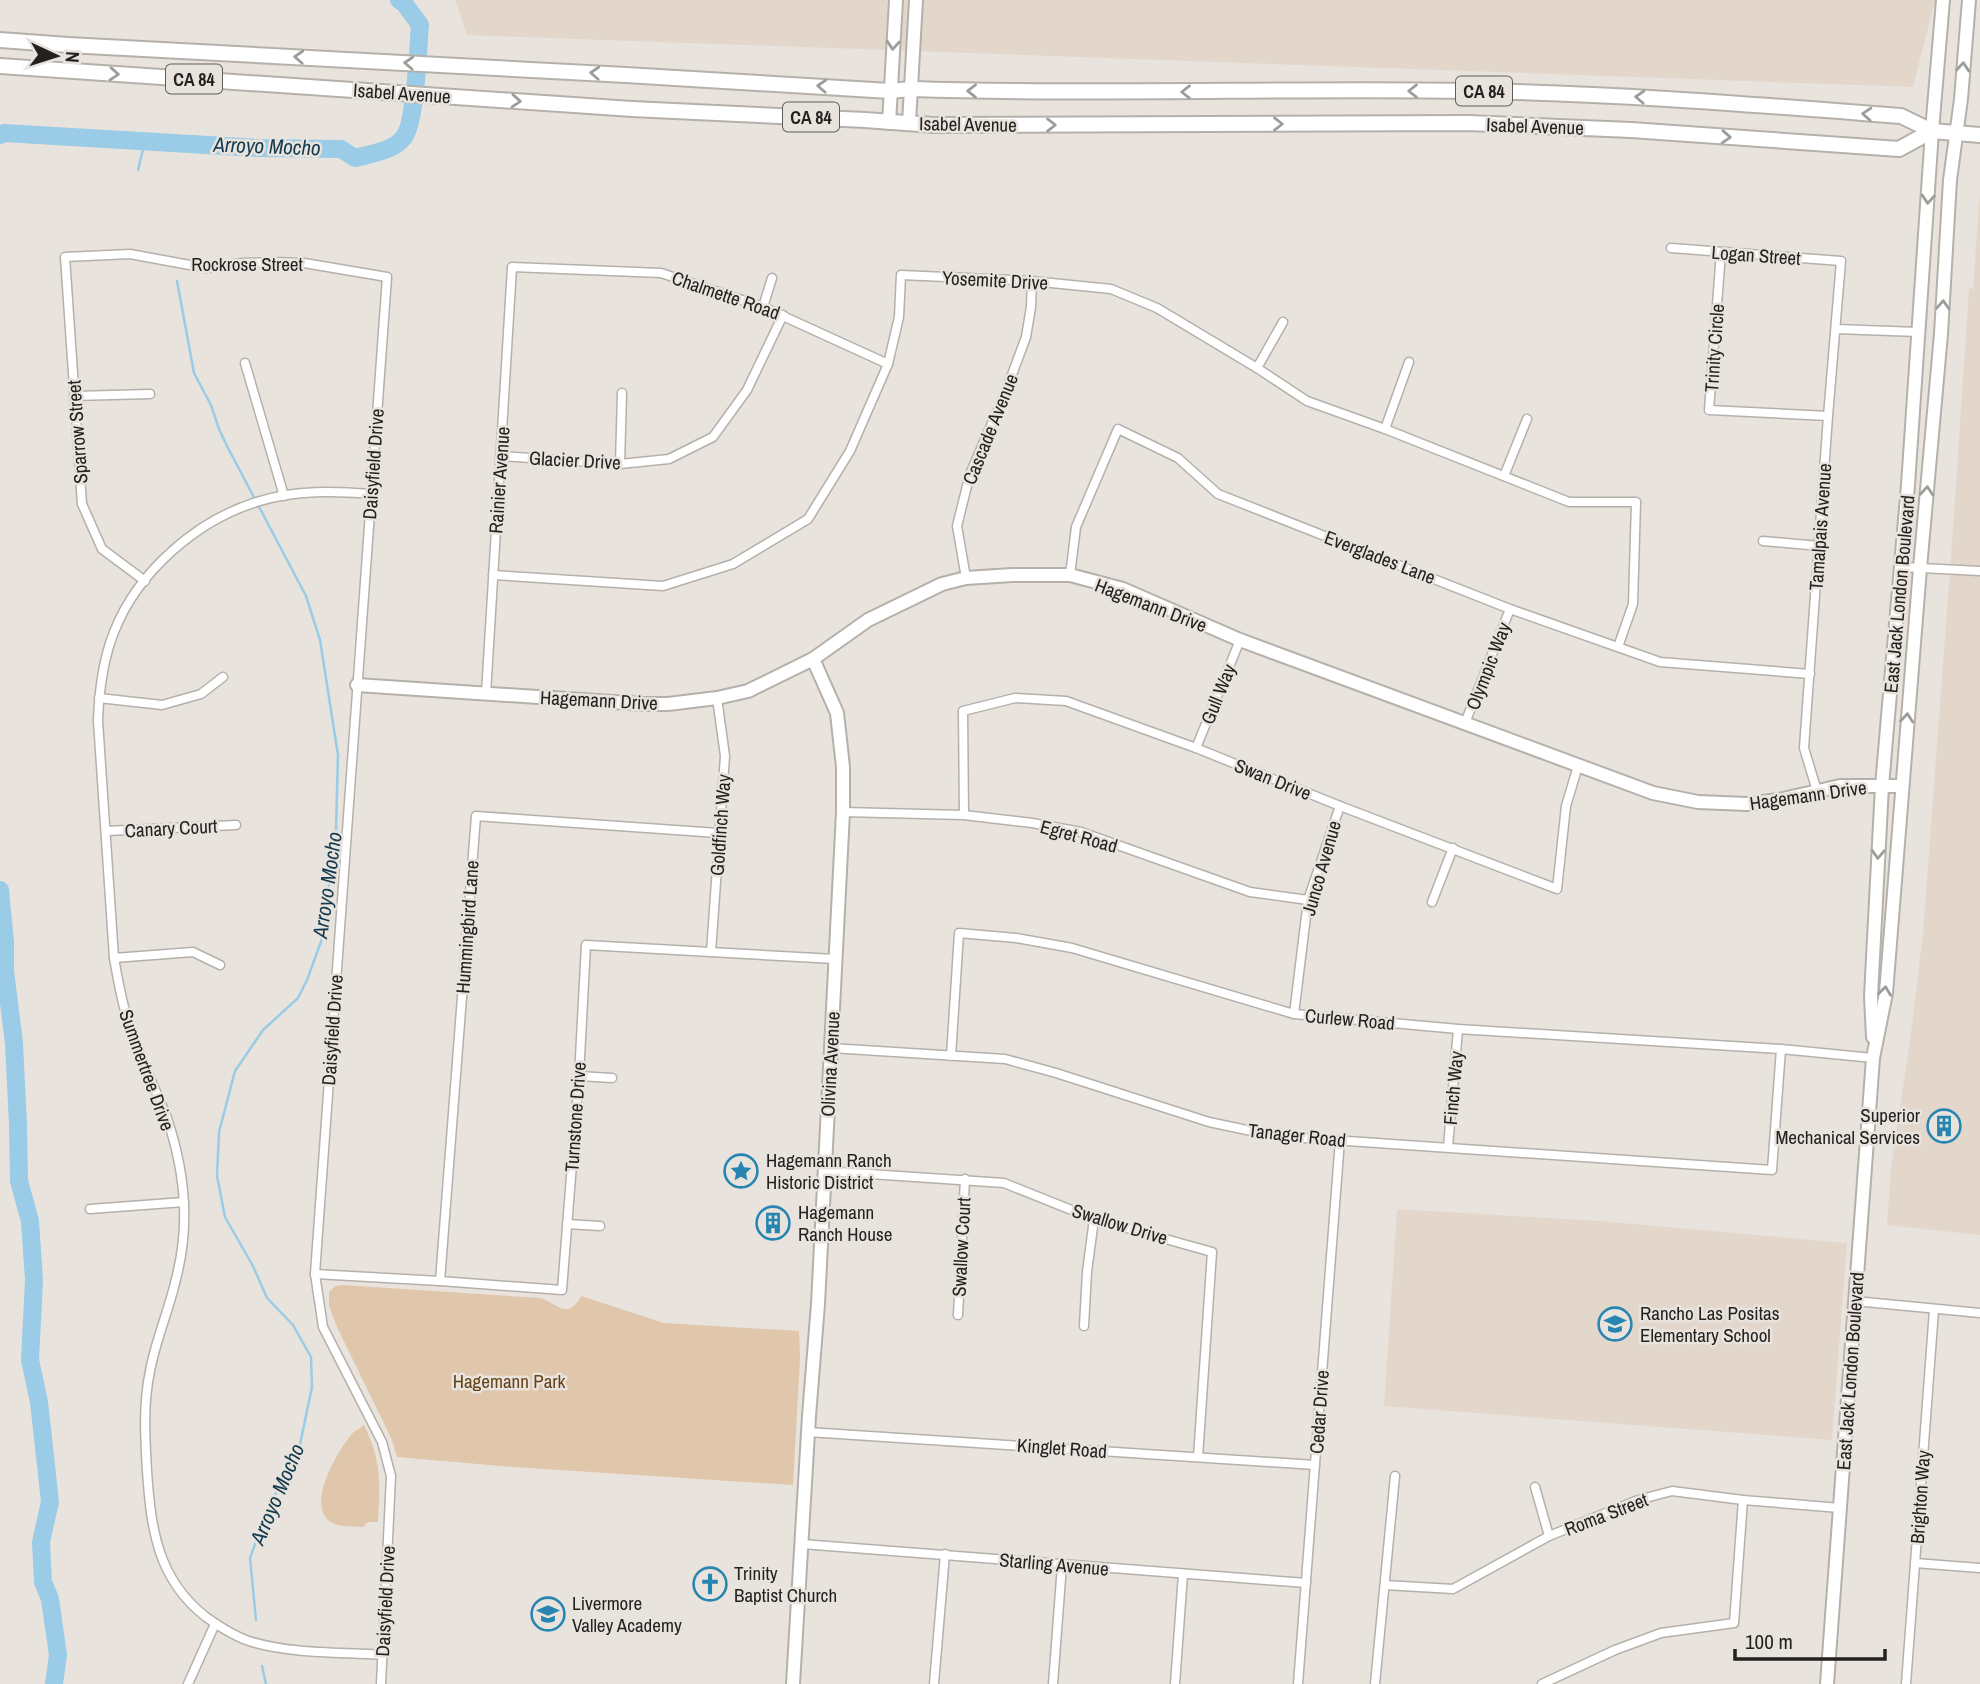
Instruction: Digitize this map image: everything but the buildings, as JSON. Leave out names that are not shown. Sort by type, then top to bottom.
[{"type":"highway","name":"Isabel Avenue","points":[[0,40],[890,91],[1472,91],[1644,97],[1900,116],[1932,131],[1980,135]]},
{"type":"highway","name":"Isabel Avenue","points":[[0,66],[933,125],[1468,123],[1631,130],[1899,149],[1932,131]]},
{"type":"street","points":[[889,123],[896,0]]},
{"type":"street","points":[[909,123],[916,0]]},
{"type":"street","name":"East Jack London Boulevard","points":[[1874,1058],[1871,996],[1882,786],[1943,0]]},
{"type":"street","name":"East Jack London Boulevard","points":[[1827,1684],[1874,1058],[1886,993],[1941,334],[1950,180],[1961,99],[1969,0]]},
{"type":"street","name":"Logan Street","points":[[1671,248],[1841,261]]},
{"type":"street","name":"Trinity Circle","points":[[1721,252],[1709,410],[1828,416]]},
{"type":"street","name":"Rockrose Street","points":[[65,257],[130,254],[206,268],[253,262],[304,263],[387,277]]},
{"type":"street","name":"Sparrow Street","points":[[65,257],[82,504],[102,549],[145,581]]},
{"type":"street","name":"Tamalpais Avenue","points":[[1817,792],[1804,748],[1841,261]]},
{"type":"street","name":"Chalmette Road","points":[[512,267],[661,273],[783,315],[888,364]]},
{"type":"street","name":"Rainier Avenue","points":[[486,694],[512,267]]},
{"type":"street","name":"Yosemite Drive","points":[[493,575],[663,586],[733,564],[808,519],[850,451],[888,364],[899,317],[901,275],[1032,281],[1111,289],[1157,307],[1307,401],[1569,502],[1636,502],[1633,604],[1618,647]]},
{"type":"street","name":"Daisyfield Drive","points":[[381,1684],[391,1476],[382,1442],[323,1327],[315,1274],[387,277]]},
{"type":"street","points":[[763,307],[772,278]]},
{"type":"street","name":"Cascade Avenue","points":[[966,578],[957,526],[970,474],[1026,337],[1032,281]]},
{"type":"street","name":"Glacier Drive","points":[[500,456],[620,464],[669,459],[713,437],[747,390],[783,315]]},
{"type":"street","points":[[1257,368],[1283,322]]},
{"type":"street","points":[[1836,329],[1918,332]]},
{"type":"street","points":[[1385,429],[1409,362]]},
{"type":"street","points":[[245,363],[284,496]]},
{"type":"street","points":[[620,464],[622,393]]},
{"type":"street","points":[[74,396],[150,394]]},
{"type":"street","points":[[1504,476],[1527,419]]},
{"type":"street","name":"Everglades Lane","points":[[1070,575],[1076,527],[1118,429],[1178,458],[1218,494],[1510,609],[1660,662],[1810,674]]},
{"type":"street","name":"Summertree Drive","points":[[371,494],[310,492],[262,500],[236,509],[189,537],[165,557],[145,581],[114,631],[104,664],[98,720],[114,958],[120,993],[130,1028],[167,1120],[176,1150],[184,1202],[184,1226],[176,1280],[149,1372],[144,1431],[154,1537],[175,1584],[193,1606],[226,1631],[251,1642],[272,1646],[383,1655]]},
{"type":"street","points":[[1763,541],[1819,546]]},
{"type":"street","points":[[1901,567],[1980,571]]},
{"type":"street","name":"Hagemann Drive","points":[[357,685],[643,704],[717,698],[748,691],[813,659],[868,620],[942,584],[966,578],[1070,575],[1123,589],[1240,640],[1653,793],[1699,803],[1747,804],[1780,800],[1840,786],[1902,786]]},
{"type":"street","name":"Olympic Way","points":[[1465,723],[1510,609]]},
{"type":"street","name":"Gull Way","points":[[1196,748],[1240,640]]},
{"type":"street","name":"Olivina Avenue","points":[[793,1684],[825,1171],[843,812],[843,767],[836,713],[813,659]]},
{"type":"street","points":[[99,698],[162,705],[201,695],[223,677]]},
{"type":"street","name":"Goldfinch Way","points":[[711,952],[725,756],[717,698]]},
{"type":"street","name":"Swan Drive","points":[[964,815],[963,711],[1015,698],[1066,701],[1196,748],[1557,889],[1566,806],[1578,766]]},
{"type":"street","name":"Junco Avenue","points":[[1294,1014],[1308,900],[1339,806]]},
{"type":"street","name":"Egret Road","points":[[843,812],[964,815],[1081,832],[1250,892],[1308,900]]},
{"type":"street","name":"Hummingbird Lane","points":[[440,1281],[476,816],[718,833]]},
{"type":"street","name":"Canary Court","points":[[106,831],[236,825]]},
{"type":"street","points":[[1432,902],[1453,848]]},
{"type":"street","name":"Curlew Road","points":[[951,1056],[959,933],[1016,938],[1072,948],[1294,1014],[1458,1029],[1781,1049],[1874,1058]]},
{"type":"street","name":"Turnstone Drive","points":[[315,1274],[562,1290],[579,1076],[586,945],[835,959]]},
{"type":"street","points":[[114,958],[192,952],[220,965]]},
{"type":"street","name":"Finch Way","points":[[1448,1147],[1458,1029]]},
{"type":"street","name":"Tanager Road","points":[[831,1048],[1005,1059],[1209,1122],[1275,1136],[1772,1170],[1781,1049]]},
{"type":"street","points":[[579,1076],[612,1078]]},
{"type":"street","name":"Cedar Drive","points":[[1298,1684],[1340,1140]]},
{"type":"street","name":"Swallow Drive","points":[[825,1171],[1004,1183],[1094,1219],[1212,1252],[1198,1457]]},
{"type":"street","name":"Swallow Court","points":[[958,1315],[965,1179]]},
{"type":"street","points":[[90,1209],[184,1202]]},
{"type":"street","points":[[1084,1326],[1094,1219]]},
{"type":"street","points":[[567,1224],[600,1226]]},
{"type":"street","points":[[1855,1301],[1980,1314]]},
{"type":"street","name":"Brighton Way","points":[[1906,1684],[1934,1310]]},
{"type":"street","name":"Kinglet Road","points":[[808,1432],[1315,1465]]},
{"type":"street","points":[[1375,1684],[1395,1476]]},
{"type":"street","points":[[1535,1487],[1549,1536]]},
{"type":"street","name":"Roma Street","points":[[1385,1585],[1453,1589],[1549,1536],[1638,1500],[1672,1491],[1840,1508]]},
{"type":"street","points":[[1542,1684],[1615,1650],[1661,1633],[1734,1623],[1742,1500]]},
{"type":"street","name":"Starling Avenue","points":[[802,1544],[1306,1583]]},
{"type":"street","points":[[934,1684],[945,1554]]},
{"type":"street","points":[[1915,1563],[1980,1568]]},
{"type":"street","points":[[1053,1684],[1062,1565]]},
{"type":"street","points":[[1175,1684],[1183,1574]]},
{"type":"street","points":[[188,1684],[215,1623]]},
{"type":"shaded area","points":[[455,0],[1935,0],[1913,87],[467,35]]},
{"type":"shaded area","points":[[1980,192],[1980,1235],[1887,1225],[1891,1168],[1923,933],[1969,289],[1973,288]]},
{"type":"shaded area","name":"Rancho Las Positas Elementary School","points":[[1397,1209],[1599,1221],[1847,1243],[1832,1440],[1384,1406]]},
{"type":"green space","name":"Hagemann Park","points":[[335,1286],[540,1298],[567,1309],[576,1304],[581,1296],[664,1323],[799,1331],[793,1485],[397,1457],[392,1440],[329,1306],[329,1292]]},
{"type":"green space","points":[[364,1425],[377,1461],[378,1522],[368,1522],[363,1527],[338,1525],[324,1514],[322,1492],[338,1454],[352,1434]]},
{"type":"waterway","name":"Arroyo Mocho","points":[[0,135],[4,133],[258,148],[341,149],[355,158],[382,151],[394,146],[404,137],[414,100],[420,25],[399,0]]},
{"type":"waterway","name":"Arroyo Mocho","points":[[138,170],[145,141]]},
{"type":"waterway","name":"Arroyo Mocho","points":[[177,281],[194,373],[211,405],[227,446],[306,596],[320,640],[338,755],[336,830],[322,939],[298,998],[263,1030],[235,1071],[219,1132],[217,1176],[225,1217],[253,1266],[267,1298],[293,1325],[311,1357],[312,1387],[298,1454],[281,1481],[250,1558],[256,1620]]},
{"type":"waterway","name":"Arroyo Mocho","points":[[0,890],[5,971],[14,1043],[19,1181],[30,1221],[34,1280],[30,1360],[39,1402],[50,1502],[41,1542],[43,1582],[50,1599],[58,1655],[54,1684]]},
{"type":"waterway","name":"Arroyo Mocho","points":[[262,1666],[266,1684]]},
{"type":"place","name":"Superior Mechanical Services","points":[[1944,1126]]},
{"type":"place","name":"Hagemann Ranch Historic District","points":[[741,1171]]},
{"type":"place","name":"Hagemann Ranch House","points":[[773,1223]]},
{"type":"place","name":"Rancho Las Positas Elementary School","points":[[1615,1324]]},
{"type":"place","name":"Trinity Baptist Church","points":[[710,1584]]},
{"type":"place","name":"Livermore Valley Academy","points":[[548,1614]]}]
